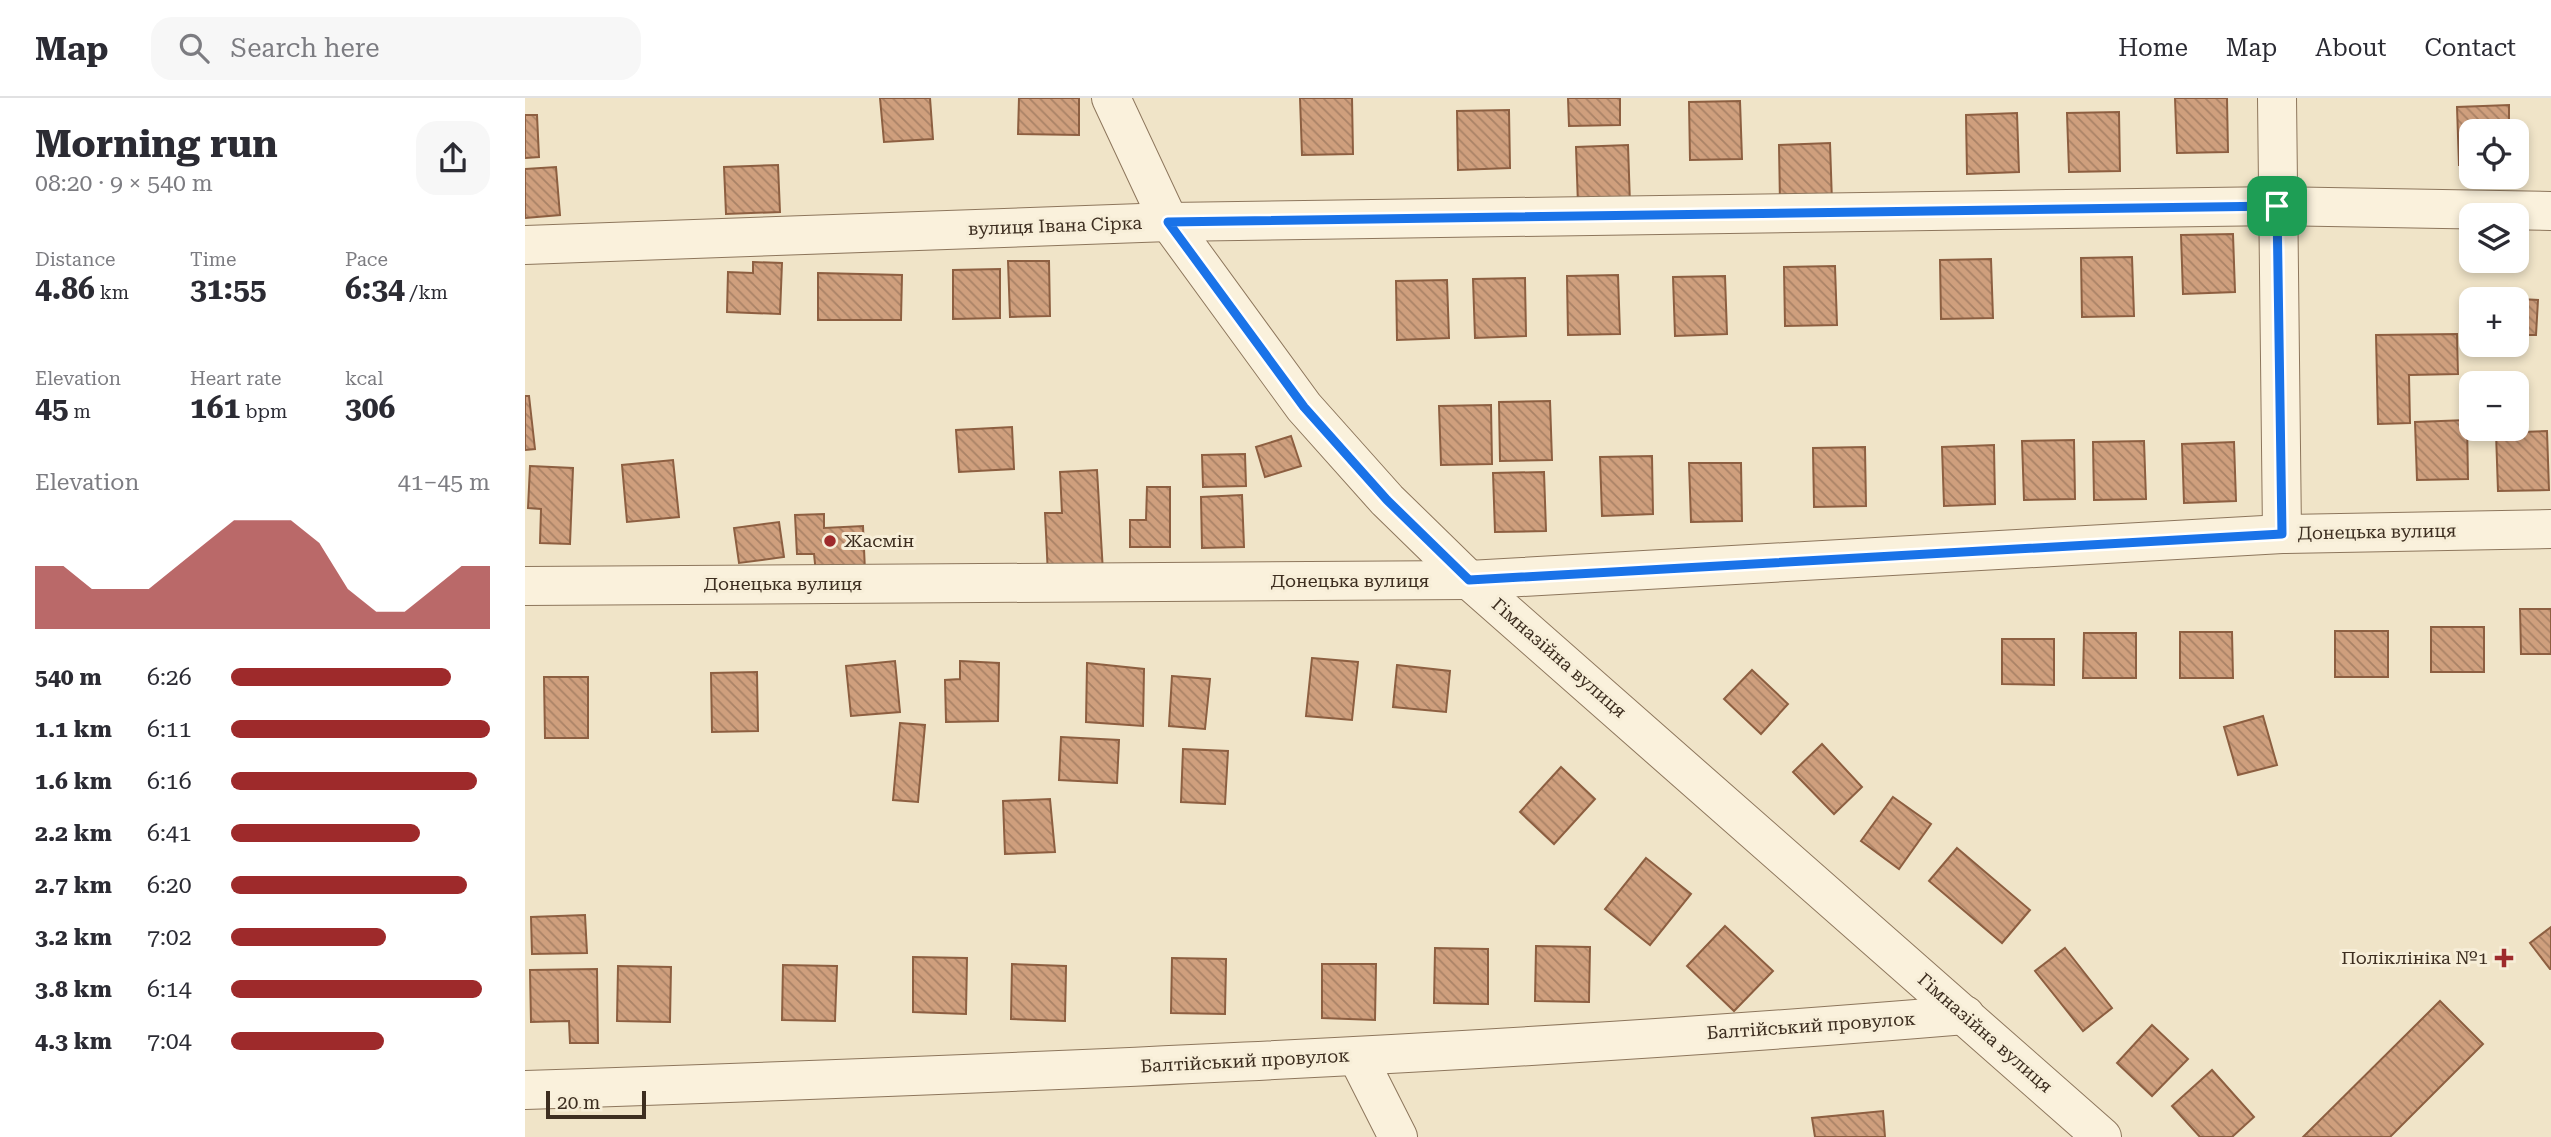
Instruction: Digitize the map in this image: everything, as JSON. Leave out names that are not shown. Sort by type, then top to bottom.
[{"type":"street","name":"Гімназійна вулиця","points":[[1111,98],[1168,222],[1304,407],[1387,500],[1469,580],[2102,1137]]},
{"type":"street","points":[[2277,98],[2282,534]]},
{"type":"street","name":"вулиця Івана Сірка","points":[[525,245],[1168,222],[2277,206],[2551,211]]},
{"type":"street","name":"Донецька вулиця","points":[[525,586],[1469,580],[2282,534],[2551,529]]},
{"type":"street","name":"Балтійський провулок","points":[[525,1090],[874,1078],[1357,1056],[1965,1015]]},
{"type":"street","points":[[1357,1056],[1398,1137]]},
{"type":"building","points":[[880,98],[930,98],[933,139],[884,142]]},
{"type":"building","points":[[1019,98],[1079,98],[1079,135],[1018,134]]},
{"type":"building","points":[[1300,98],[1352,98],[1353,154],[1302,155]]},
{"type":"building","points":[[1568,98],[1620,98],[1620,125],[1569,126]]},
{"type":"building","points":[[2175,98],[2227,98],[2228,152],[2177,153]]},
{"type":"building","points":[[1740,101],[1742,159],[1690,160],[1689,102]]},
{"type":"building","points":[[2509,105],[2509,119],[2459,119],[2459,165],[2457,107]]},
{"type":"building","points":[[1509,110],[1510,168],[1458,170],[1457,111]]},
{"type":"building","points":[[2119,112],[2120,171],[2069,172],[2067,113]]},
{"type":"building","points":[[2017,113],[2019,172],[1967,174],[1966,115]]},
{"type":"building","points":[[525,115],[537,115],[539,157],[525,158]]},
{"type":"building","points":[[1830,143],[1832,202],[1780,204],[1779,145]]},
{"type":"building","points":[[1628,145],[1630,204],[1578,205],[1576,147]]},
{"type":"building","points":[[778,165],[780,212],[726,214],[724,167]]},
{"type":"building","points":[[556,167],[560,215],[525,218],[525,169]]},
{"type":"building","points":[[2233,234],[2235,292],[2183,294],[2181,235]]},
{"type":"building","points":[[2132,257],[2134,316],[2082,317],[2081,258]]},
{"type":"building","points":[[1991,259],[1993,318],[1941,319],[1940,260]]},
{"type":"building","points":[[1008,261],[1049,261],[1050,316],[1010,317]]},
{"type":"building","points":[[753,262],[782,263],[780,314],[727,312],[728,272],[753,273]]},
{"type":"building","points":[[1835,266],[1837,325],[1785,326],[1784,267]]},
{"type":"building","points":[[1000,269],[1000,318],[953,319],[953,270]]},
{"type":"building","points":[[818,273],[902,275],[901,320],[818,320]]},
{"type":"building","points":[[1618,275],[1620,334],[1568,335],[1567,276]]},
{"type":"building","points":[[1725,276],[1727,334],[1675,336],[1673,277]]},
{"type":"building","points":[[1525,278],[1526,336],[1475,338],[1473,279]]},
{"type":"building","points":[[1447,280],[1449,338],[1397,340],[1396,281]]},
{"type":"building","points":[[2529,300],[2538,300],[2536,335],[2529,335]]},
{"type":"building","points":[[2457,334],[2458,374],[2409,375],[2410,423],[2378,424],[2376,335]]},
{"type":"building","points":[[525,396],[529,396],[535,449],[525,450]]},
{"type":"building","points":[[1550,401],[1552,460],[1500,461],[1499,402]]},
{"type":"building","points":[[1491,405],[1492,464],[1441,465],[1439,406]]},
{"type":"building","points":[[2459,420],[2459,441],[2467,441],[2468,479],[2417,480],[2415,422]]},
{"type":"building","points":[[1012,427],[1014,469],[959,472],[956,430]]},
{"type":"building","points":[[2547,431],[2549,490],[2498,491],[2496,441],[2529,441],[2529,432]]},
{"type":"building","points":[[1291,436],[1301,466],[1265,477],[1256,447]]},
{"type":"building","points":[[2074,440],[2075,499],[2024,500],[2022,441]]},
{"type":"building","points":[[2144,441],[2146,499],[2094,500],[2093,442]]},
{"type":"building","points":[[2234,442],[2236,501],[2184,503],[2182,444]]},
{"type":"building","points":[[1994,445],[1995,504],[1944,506],[1942,447]]},
{"type":"building","points":[[1865,447],[1866,506],[1814,507],[1813,448]]},
{"type":"building","points":[[1245,454],[1246,486],[1203,487],[1202,455]]},
{"type":"building","points":[[1652,456],[1653,514],[1602,516],[1600,457]]},
{"type":"building","points":[[673,460],[679,517],[627,522],[622,465]]},
{"type":"building","points":[[1689,463],[1741,463],[1742,521],[1691,522]]},
{"type":"building","points":[[530,466],[573,468],[570,544],[540,543],[541,509],[528,508]]},
{"type":"building","points":[[1097,470],[1103,572],[1048,575],[1045,513],[1062,513],[1060,472]]},
{"type":"building","points":[[1544,472],[1546,531],[1495,532],[1493,473]]},
{"type":"building","points":[[1147,487],[1170,487],[1170,547],[1130,547],[1130,520],[1146,520]]},
{"type":"building","points":[[1242,495],[1244,547],[1202,548],[1201,497]]},
{"type":"building","name":"Жасмін","points":[[824,514],[824,528],[863,526],[865,571],[816,573],[814,554],[797,554],[795,515]]},
{"type":"building","points":[[779,522],[784,557],[739,563],[734,528]]},
{"type":"building","points":[[2520,609],[2551,609],[2551,654],[2521,654]]},
{"type":"building","points":[[2431,627],[2484,627],[2484,672],[2431,672]]},
{"type":"building","points":[[2335,631],[2388,631],[2388,677],[2335,677]]},
{"type":"building","points":[[2180,632],[2232,632],[2233,678],[2180,678]]},
{"type":"building","points":[[2084,633],[2136,633],[2136,678],[2083,678]]},
{"type":"building","points":[[2002,639],[2054,639],[2054,685],[2002,684]]},
{"type":"building","points":[[1312,658],[1358,662],[1352,720],[1306,716]]},
{"type":"building","points":[[895,661],[900,712],[851,716],[846,666]]},
{"type":"building","points":[[960,661],[999,663],[998,721],[946,722],[945,680],[960,679]]},
{"type":"building","points":[[1087,663],[1144,669],[1143,726],[1086,722]]},
{"type":"building","points":[[1397,665],[1450,671],[1446,712],[1393,707]]},
{"type":"building","points":[[1752,670],[1788,704],[1761,734],[1724,699]]},
{"type":"building","points":[[757,672],[758,731],[712,732],[711,673]]},
{"type":"building","points":[[1172,676],[1210,679],[1205,729],[1169,726]]},
{"type":"building","points":[[544,677],[588,677],[588,738],[545,738]]},
{"type":"building","points":[[2263,716],[2277,765],[2238,775],[2224,727]]},
{"type":"building","points":[[900,723],[925,725],[918,802],[893,800]]},
{"type":"building","points":[[1061,737],[1119,740],[1117,783],[1059,780]]},
{"type":"building","points":[[1822,744],[1862,787],[1834,814],[1793,772]]},
{"type":"building","points":[[1183,749],[1228,751],[1225,804],[1181,802]]},
{"type":"building","points":[[1561,767],[1595,799],[1554,844],[1520,812]]},
{"type":"building","points":[[1893,797],[1931,824],[1899,869],[1861,841]]},
{"type":"building","points":[[1050,799],[1055,852],[1005,854],[1003,801]]},
{"type":"building","points":[[1957,848],[2030,910],[2002,943],[1929,881]]},
{"type":"building","points":[[1646,858],[1691,894],[1650,945],[1605,909]]},
{"type":"building","points":[[585,915],[587,953],[532,954],[531,917]]},
{"type":"building","points":[[1725,926],[1773,971],[1734,1011],[1687,966]]},
{"type":"building","points":[[2551,927],[2551,969],[2550,969],[2530,943]]},
{"type":"building","points":[[1536,946],[1590,947],[1589,1002],[1535,1001]]},
{"type":"building","points":[[1435,948],[1488,949],[1488,1004],[1434,1003]]},
{"type":"building","points":[[2065,948],[2112,1008],[2083,1031],[2035,971]]},
{"type":"building","points":[[913,957],[967,958],[966,1014],[913,1012]]},
{"type":"building","points":[[1172,958],[1226,959],[1225,1014],[1171,1013]]},
{"type":"building","points":[[1012,964],[1066,966],[1065,1021],[1011,1019]]},
{"type":"building","points":[[1322,964],[1376,964],[1375,1020],[1322,1018]]},
{"type":"building","points":[[783,965],[837,966],[835,1021],[782,1020]]},
{"type":"building","points":[[618,966],[671,967],[670,1022],[617,1021]]},
{"type":"building","points":[[597,969],[598,1043],[570,1043],[569,1021],[531,1022],[530,970]]},
{"type":"building","points":[[2440,1001],[2483,1044],[2390,1137],[2303,1137]]},
{"type":"building","points":[[2152,1025],[2188,1059],[2152,1096],[2117,1063]]},
{"type":"building","points":[[2212,1070],[2254,1117],[2232,1137],[2200,1137],[2172,1106]]},
{"type":"building","points":[[1883,1111],[1885,1137],[1815,1137],[1812,1118]]},
{"type":"place","name":"Жасмін","points":[[830,541]]},
{"type":"place","name":"Поліклініка №1","points":[[2504,958]]},
{"type":"route","points":[[2277,206],[2282,534],[1469,580],[1387,500],[1304,407],[1168,222],[2177,208],[2277,206]]}]
